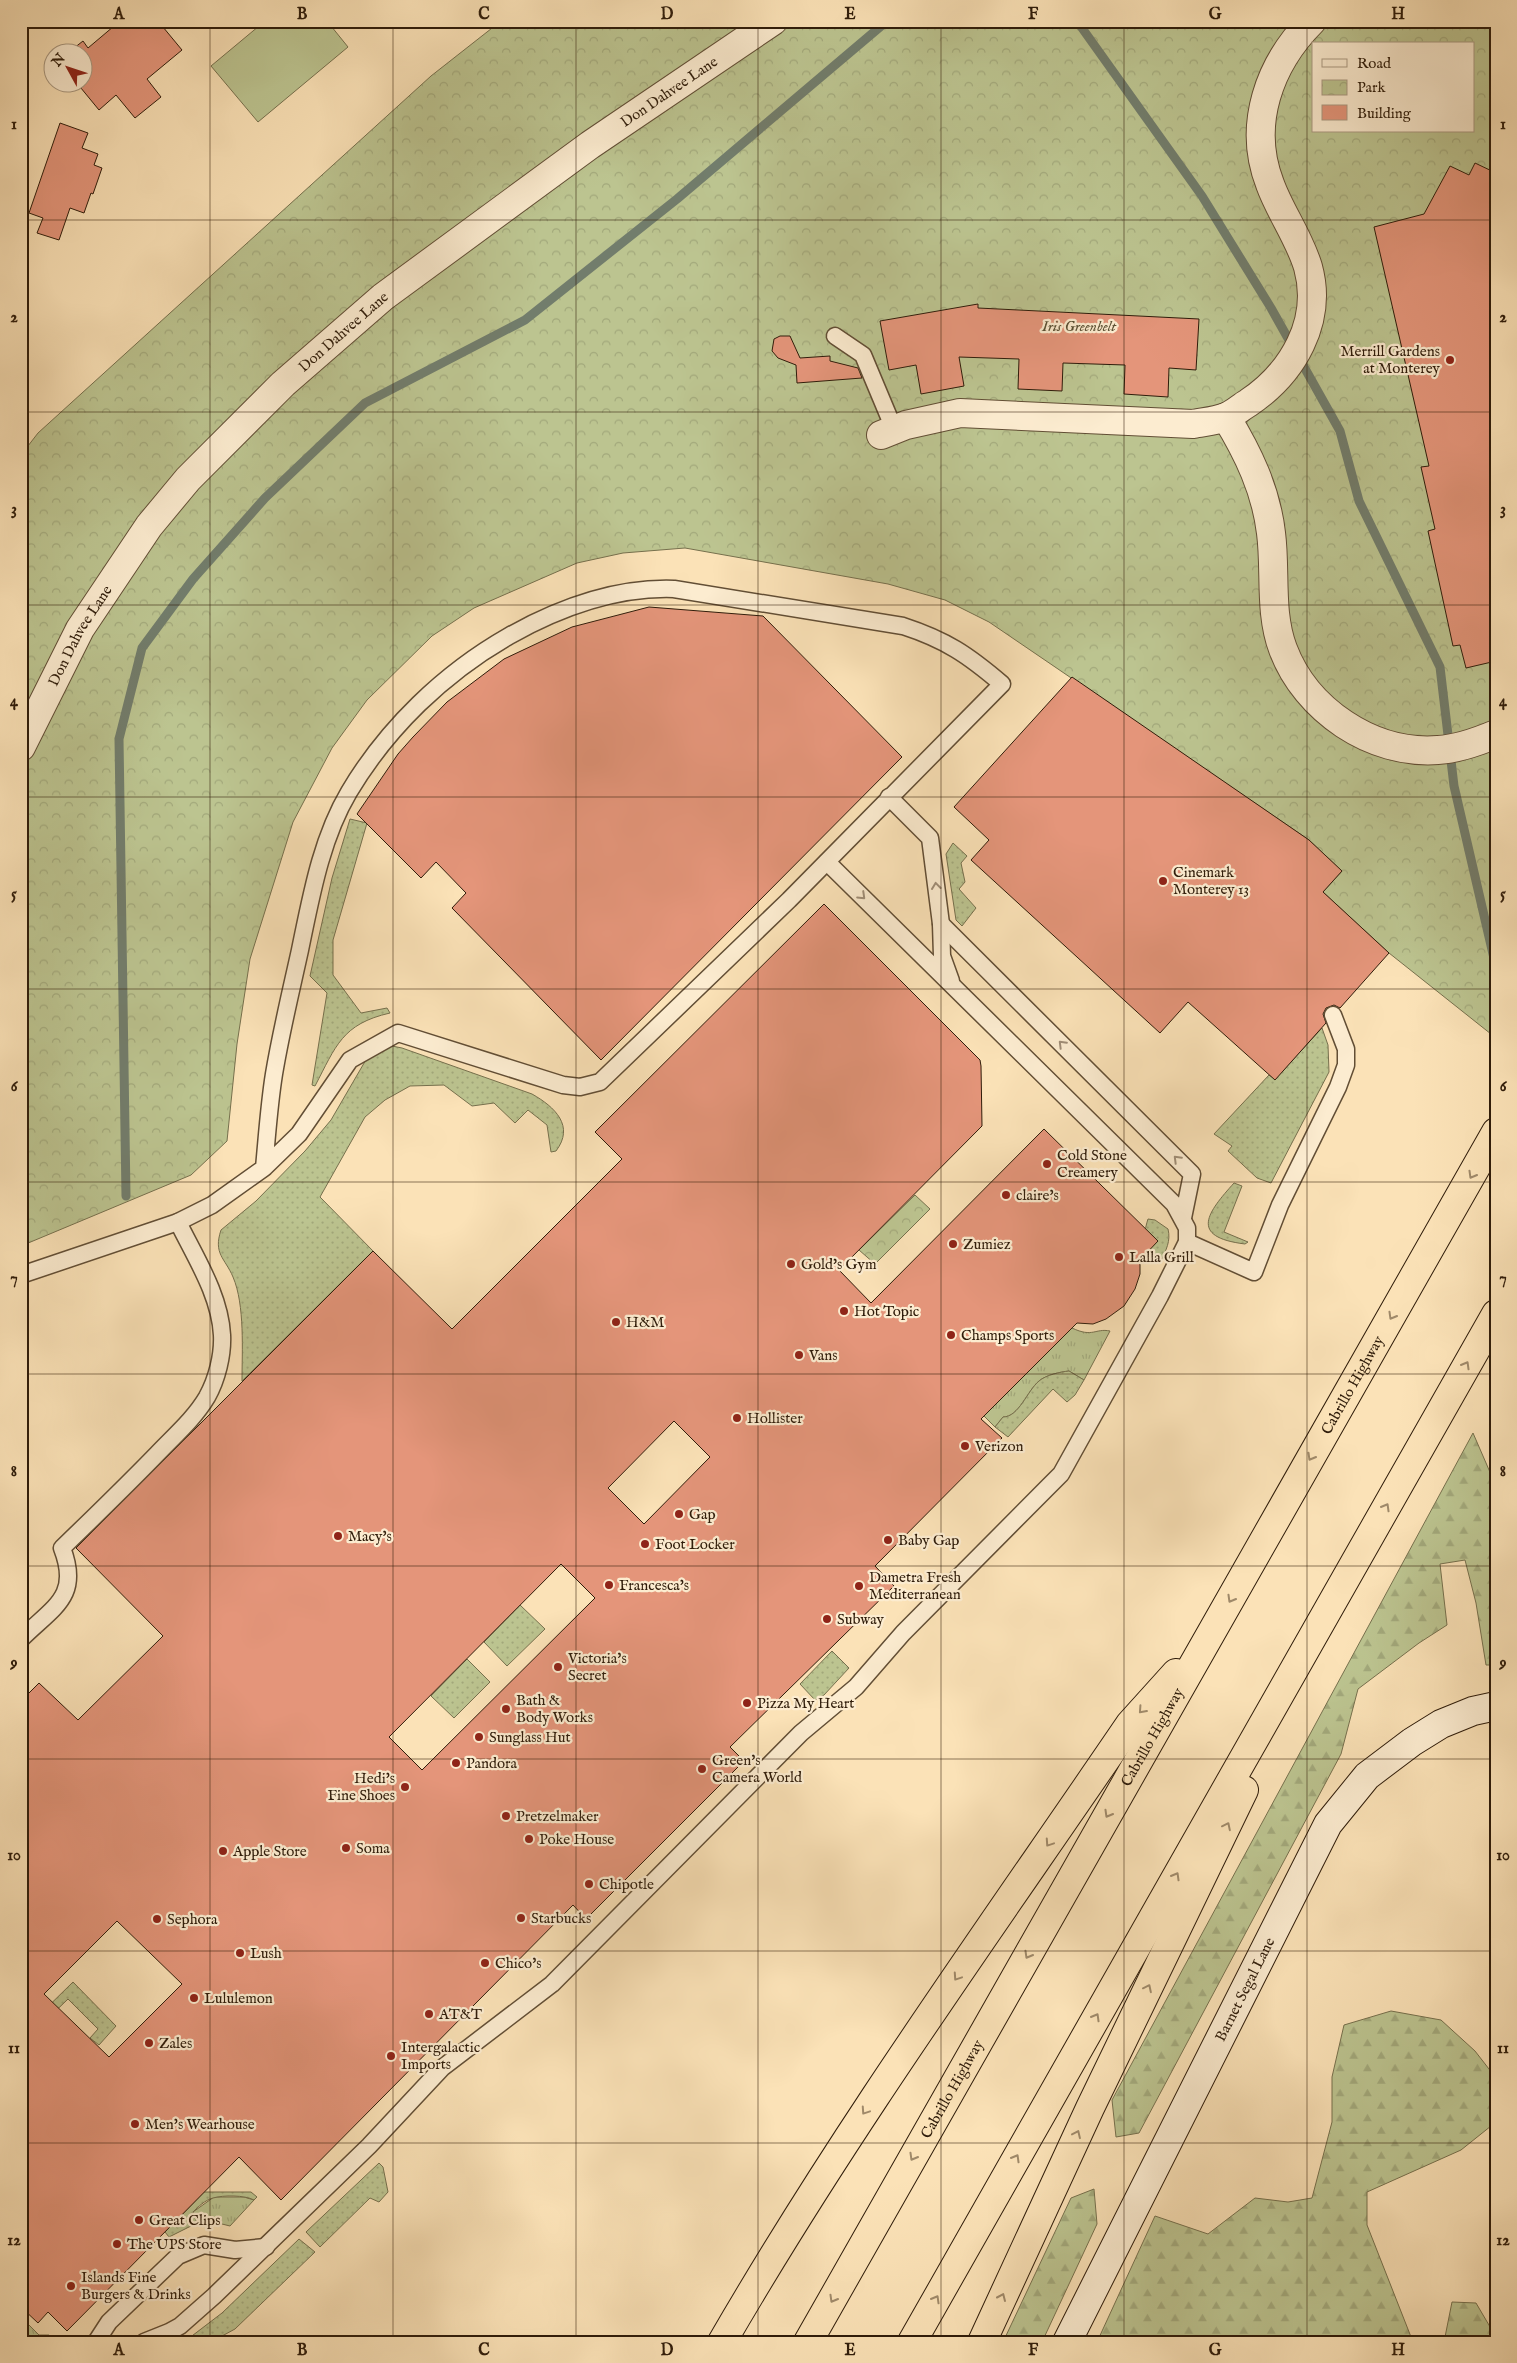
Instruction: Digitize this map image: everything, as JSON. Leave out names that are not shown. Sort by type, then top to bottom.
[{"type":"highway","name":"Cabrillo Highway","points":[[808,2342],[1496,1132]]},
{"type":"highway","points":[[912,2342],[1496,1314]]},
{"type":"highway","points":[[982,2342],[1086,2116],[1362,1549]]},
{"type":"highway","points":[[722,2342],[776,2249],[856,2124],[1130,1724],[1210,1635]]},
{"type":"street","name":"Don Dahvee Lane","points":[[21,747],[80,629],[149,526],[188,479],[283,384],[391,291],[590,145],[773,21]]},
{"type":"street","points":[[887,432],[928,418],[960,413],[1193,424],[1226,417],[1257,397],[1286,370],[1302,343],[1308,325],[1312,288],[1308,266],[1269,183],[1262,156],[1261,126],[1263,108],[1274,73],[1299,34],[1312,21]]},
{"type":"street","points":[[1226,417],[1251,462],[1260,483],[1271,532],[1275,613],[1284,650],[1296,673],[1318,701],[1349,728],[1370,739],[1391,746],[1438,750],[1460,747],[1496,734]]},
{"type":"street","name":"Barnet Segal Lane","points":[[1067,2342],[1328,1824],[1367,1776],[1412,1742],[1441,1724],[1473,1711],[1496,1706]]},
{"type":"lane","points":[[835,336],[863,354],[887,432]]},
{"type":"lane","points":[[21,1275],[178,1222],[212,1205],[264,1168],[299,1134],[350,1060],[398,1033],[563,1085],[580,1087],[600,1082],[827,862],[1002,684],[975,661],[932,635],[904,626],[701,592],[656,588],[596,599],[562,611],[523,628],[490,647],[453,673],[410,713],[369,763],[349,792],[335,821],[321,860],[307,915],[276,1066],[264,1168]]},
{"type":"lane","points":[[889,798],[930,838],[941,924],[942,956],[953,985]]},
{"type":"lane","points":[[144,2342],[180,2326],[266,2247],[369,2146],[442,2068],[552,1984],[801,1734],[856,1687],[903,1632],[1061,1474],[1160,1296],[1187,1242],[1187,1228],[1183,1218],[1162,1192],[827,862]]},
{"type":"lane","points":[[941,924],[1192,1174],[1183,1218]]},
{"type":"lane","points":[[1187,1242],[1254,1272],[1280,1205],[1334,1095],[1346,1065],[1346,1049],[1333,1015]]},
{"type":"lane","points":[[21,1639],[61,1599],[68,1589],[69,1565],[62,1548],[188,1423],[212,1386],[222,1350],[219,1316],[207,1281],[178,1222]]},
{"type":"lane","points":[[96,2342],[109,2322],[184,2253],[204,2245],[235,2250],[266,2247]]},
{"type":"green space","points":[[265,21],[327,21],[348,47],[258,122],[211,66]]},
{"type":"green space","name":"Iris Greenbelt","points":[[501,21],[1496,21],[1496,1038],[1389,953],[1323,892],[1342,871],[1309,840],[989,622],[945,600],[888,584],[685,548],[623,553],[577,563],[474,608],[432,636],[367,700],[332,748],[293,822],[250,959],[237,1044],[227,1141],[191,1175],[21,1246],[21,455],[38,433],[431,76]]},
{"type":"green space","points":[[350,819],[367,823],[333,940],[333,975],[361,1013],[387,1008],[390,1013],[361,1023],[351,1030],[335,1048],[315,1086],[312,1085],[327,993],[310,976],[332,878]]},
{"type":"green space","points":[[953,843],[967,856],[961,863],[965,882],[959,889],[976,908],[962,926],[956,920],[946,854]]},
{"type":"green space","points":[[1322,1028],[1328,1045],[1329,1072],[1271,1183],[1257,1178],[1228,1151],[1232,1146],[1214,1134],[1269,1075],[1275,1079]]},
{"type":"green space","points":[[392,1046],[532,1094],[555,1111],[560,1118],[564,1133],[561,1142],[556,1151],[551,1152],[547,1125],[528,1110],[515,1123],[494,1103],[472,1106],[444,1085],[410,1086],[385,1100],[365,1117],[320,1197],[373,1251],[242,1381],[241,1314],[237,1288],[219,1250],[221,1230],[256,1201],[305,1151],[331,1120],[367,1058]]},
{"type":"green space","points":[[1234,1183],[1242,1186],[1224,1232],[1248,1242],[1245,1244],[1227,1241],[1216,1236],[1210,1229],[1208,1222],[1217,1204]]},
{"type":"green space","points":[[915,1195],[930,1209],[875,1264],[859,1250]]},
{"type":"green space","points":[[1148,1219],[1155,1220],[1168,1229],[1168,1241],[1161,1261],[1149,1257],[1145,1252],[1144,1237]]},
{"type":"green space","points":[[1072,1328],[1089,1333],[1110,1331],[1084,1380],[1069,1371],[1045,1377],[1035,1385],[1014,1413],[1003,1417],[995,1427],[984,1416]]},
{"type":"green space","points":[[1069,1371],[1084,1380],[1075,1395],[1067,1402],[1053,1389],[1008,1437],[995,1427],[1003,1417],[1014,1413],[1039,1381],[1049,1375]]},
{"type":"green space","points":[[1473,1433],[1496,1486],[1496,1665],[1486,1665],[1476,1603],[1465,1560],[1440,1564],[1447,1625],[1419,1643],[1358,1689],[1341,1754],[1139,2133],[1116,2137],[1112,2100]]},
{"type":"green space","points":[[520,1605],[545,1629],[507,1666],[484,1642]]},
{"type":"green space","points":[[832,1651],[849,1668],[824,1695],[815,1700],[800,1684]]},
{"type":"green space","points":[[467,1659],[490,1682],[454,1718],[431,1696]]},
{"type":"green space","points":[[73,1982],[116,2026],[99,2045],[90,2038],[98,2029],[68,1999],[38,2028],[21,2033]]},
{"type":"green space","points":[[1391,2011],[1441,2020],[1475,2051],[1496,2078],[1496,2122],[1461,2150],[1367,2192],[1367,2225],[1413,2342],[1097,2342],[1155,2216],[1208,2234],[1255,2198],[1288,2202],[1312,2198],[1332,2122],[1332,2077],[1344,2025]]},
{"type":"green space","points":[[379,2163],[383,2167],[388,2192],[379,2202],[370,2198],[320,2247],[306,2232]]},
{"type":"green space","points":[[1094,2189],[1097,2224],[1042,2342],[1003,2342],[1071,2198]]},
{"type":"green space","points":[[204,2192],[251,2192],[257,2197],[254,2200],[234,2196],[210,2199],[193,2212],[197,2223],[169,2237],[165,2232]]},
{"type":"green space","points":[[214,2197],[244,2197],[254,2200],[230,2226],[218,2223],[197,2223],[193,2212]]},
{"type":"green space","points":[[299,2239],[315,2252],[235,2329],[211,2342],[184,2342],[222,2313]]},
{"type":"green space","points":[[1452,2302],[1476,2303],[1496,2337],[1496,2342],[1444,2342]]},
{"type":"green space","points":[[21,2317],[39,2335],[49,2335],[49,2342],[21,2342]]},
{"type":"building","points":[[120,21],[158,21],[182,50],[147,79],[161,97],[135,118],[116,95],[99,110],[84,92],[92,92],[92,45]]},
{"type":"building","points":[[60,123],[88,133],[82,148],[98,154],[94,165],[102,168],[84,213],[70,208],[59,240],[37,233],[43,218],[29,213]]},
{"type":"building","name":"Merrill Gardens at Monterey","points":[[1475,163],[1496,173],[1496,661],[1466,668],[1460,645],[1453,646],[1428,531],[1435,529],[1421,467],[1429,466],[1374,227],[1424,214],[1450,166],[1469,175]]},
{"type":"building","points":[[978,304],[978,308],[1199,319],[1196,370],[1169,368],[1168,397],[1124,394],[1125,365],[1063,363],[1062,391],[1018,389],[1019,359],[959,357],[964,386],[921,394],[916,365],[889,370],[880,321]]},
{"type":"building","points":[[780,336],[790,336],[800,358],[830,356],[830,361],[858,368],[862,378],[797,383],[796,365],[778,358],[772,351],[774,339]]},
{"type":"building","points":[[649,607],[763,616],[902,757],[601,1060],[452,908],[466,893],[436,862],[421,878],[357,814],[398,754],[413,737],[447,702],[504,659],[572,627]]},
{"type":"building","name":"Cinemark Monterey 13","points":[[1072,677],[1309,840],[1342,871],[1323,892],[1389,953],[1340,1008],[1334,1005],[1326,1008],[1323,1014],[1326,1023],[1275,1080],[1188,1002],[1160,1033],[971,860],[989,840],[954,807]]},
{"type":"building","points":[[824,904],[980,1060],[981,1066],[982,1126],[839,1270],[871,1303],[1044,1129],[1158,1241],[1140,1260],[1140,1274],[1135,1289],[1124,1306],[1106,1319],[1093,1324],[1077,1323],[981,1419],[1002,1438],[875,1566],[894,1586],[730,1747],[744,1761],[586,1919],[573,1905],[281,2200],[239,2157],[67,2331],[48,2312],[38,2323],[21,2307],[21,1701],[39,1683],[78,1720],[163,1636],[76,1548],[373,1251],[452,1329],[622,1159],[595,1132]],"holes":[[[674,1421],[710,1457],[644,1524],[608,1488]],[[561,1564],[595,1598],[422,1770],[389,1737]],[[117,1921],[182,1984],[109,2057],[44,1994]]]},
{"type":"waterway","points":[[126,1196],[119,739],[142,648],[193,579],[265,498],[365,403],[525,320],[677,199],[887,21]]},
{"type":"waterway","points":[[1077,21],[1202,196],[1271,308],[1340,431],[1359,501],[1440,667],[1454,786],[1496,967]]},
{"type":"place","name":"Merrill Gardens at Monterey","points":[[1450,360]]},
{"type":"place","name":"Cinemark Monterey 13","points":[[1163,881]]},
{"type":"place","name":"Cold Stone Creamery","points":[[1047,1164]]},
{"type":"place","name":"claire's","points":[[1006,1195]]},
{"type":"place","name":"Zumiez","points":[[953,1244]]},
{"type":"place","name":"Lalla Grill","points":[[1119,1257]]},
{"type":"place","name":"Gold's Gym","points":[[791,1264]]},
{"type":"place","name":"Hot Topic","points":[[844,1311]]},
{"type":"place","name":"H&M","points":[[616,1322]]},
{"type":"place","name":"Champs Sports","points":[[951,1335]]},
{"type":"place","name":"Vans","points":[[799,1355]]},
{"type":"place","name":"Hollister","points":[[737,1418]]},
{"type":"place","name":"Verizon","points":[[965,1446]]},
{"type":"place","name":"Gap","points":[[679,1514]]},
{"type":"place","name":"Macy's","points":[[338,1536]]},
{"type":"place","name":"Baby Gap","points":[[888,1540]]},
{"type":"place","name":"Foot Locker","points":[[645,1544]]},
{"type":"place","name":"Francesca's","points":[[609,1585]]},
{"type":"place","name":"Dametra Fresh Mediterranean","points":[[859,1586]]},
{"type":"place","name":"Subway","points":[[827,1619]]},
{"type":"place","name":"Victoria's Secret","points":[[558,1667]]},
{"type":"place","name":"Pizza My Heart","points":[[747,1703]]},
{"type":"place","name":"Bath & Body Works","points":[[506,1709]]},
{"type":"place","name":"Sunglass Hut","points":[[479,1737]]},
{"type":"place","name":"Pandora","points":[[456,1763]]},
{"type":"place","name":"Green's Camera World","points":[[702,1769]]},
{"type":"place","name":"Hedi's Fine Shoes","points":[[405,1787]]},
{"type":"place","name":"Pretzelmaker","points":[[506,1816]]},
{"type":"place","name":"Poke House","points":[[529,1839]]},
{"type":"place","name":"Soma","points":[[346,1848]]},
{"type":"place","name":"Apple Store","points":[[223,1851]]},
{"type":"place","name":"Chipotle","points":[[589,1884]]},
{"type":"place","name":"Starbucks","points":[[521,1918]]},
{"type":"place","name":"Sephora","points":[[157,1919]]},
{"type":"place","name":"Lush","points":[[240,1953]]},
{"type":"place","name":"Chico's","points":[[485,1963]]},
{"type":"place","name":"Lululemon","points":[[194,1998]]},
{"type":"place","name":"AT&T","points":[[429,2014]]},
{"type":"place","name":"Zales","points":[[149,2043]]},
{"type":"place","name":"Intergalactic Imports","points":[[391,2056]]},
{"type":"place","name":"Men's Wearhouse","points":[[135,2124]]},
{"type":"place","name":"Great Clips","points":[[139,2220]]},
{"type":"place","name":"The UPS Store","points":[[117,2244]]},
{"type":"place","name":"Islands Fine Burgers & Drinks","points":[[71,2286]]}]
